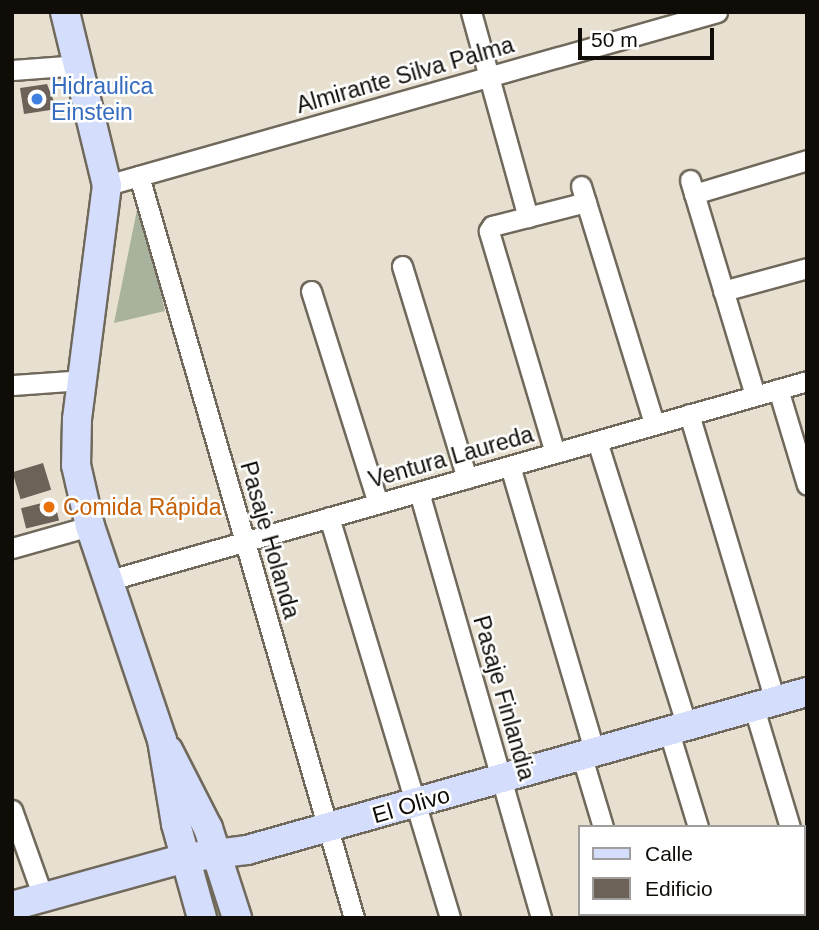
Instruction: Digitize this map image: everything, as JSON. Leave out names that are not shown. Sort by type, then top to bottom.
[{"type":"street","points":[[65,12],[107,185],[75,447],[90,526],[162,740],[185,858],[202,918]]},
{"type":"street","points":[[471,12],[528,217]]},
{"type":"street","name":"Almirante Silva Palma","points":[[107,185],[717,12]]},
{"type":"street","points":[[12,70],[80,65]]},
{"type":"street","points":[[755,395],[692,187],[807,160]]},
{"type":"street","name":"Pasaje Holanda","points":[[139,176],[354,918]]},
{"type":"street","points":[[555,453],[488,231],[584,194],[654,424]]},
{"type":"street","points":[[402,266],[467,478]]},
{"type":"street","points":[[723,291],[807,268]]},
{"type":"street","points":[[312,291],[378,503]]},
{"type":"street","points":[[12,385],[83,380]]},
{"type":"street","name":"Ventura Laureda","points":[[110,580],[807,381]]},
{"type":"street","points":[[778,389],[807,485]]},
{"type":"street","points":[[689,414],[764,705],[790,825]]},
{"type":"street","points":[[597,441],[678,729],[698,825]]},
{"type":"street","points":[[510,466],[589,755],[603,825]]},
{"type":"street","name":"Pasaje Finlandia","points":[[419,492],[541,918]]},
{"type":"street","points":[[329,517],[450,918]]},
{"type":"street","points":[[12,548],[90,526]]},
{"type":"street","name":"El Olivo","points":[[12,906],[185,858],[219,854],[328,828],[807,692]]},
{"type":"street","points":[[162,740],[185,777],[219,854],[237,918]]},
{"type":"street","points":[[12,810],[43,897]]},
{"type":"green space","points":[[139,200],[165,311],[114,323]]},
{"type":"green space","points":[[212,867],[227,918],[209,918],[196,872]]},
{"type":"building","name":"Hidraulica Einstein","points":[[47,84],[57,109],[24,114],[20,88]]},
{"type":"building","points":[[43,463],[51,490],[21,499],[12,472]]},
{"type":"building","points":[[54,500],[59,520],[26,529],[21,508]]},
{"type":"place","name":"Hidraulica Einstein","points":[[37,99]]},
{"type":"place","name":"Comida Rápida","points":[[49,507]]}]
